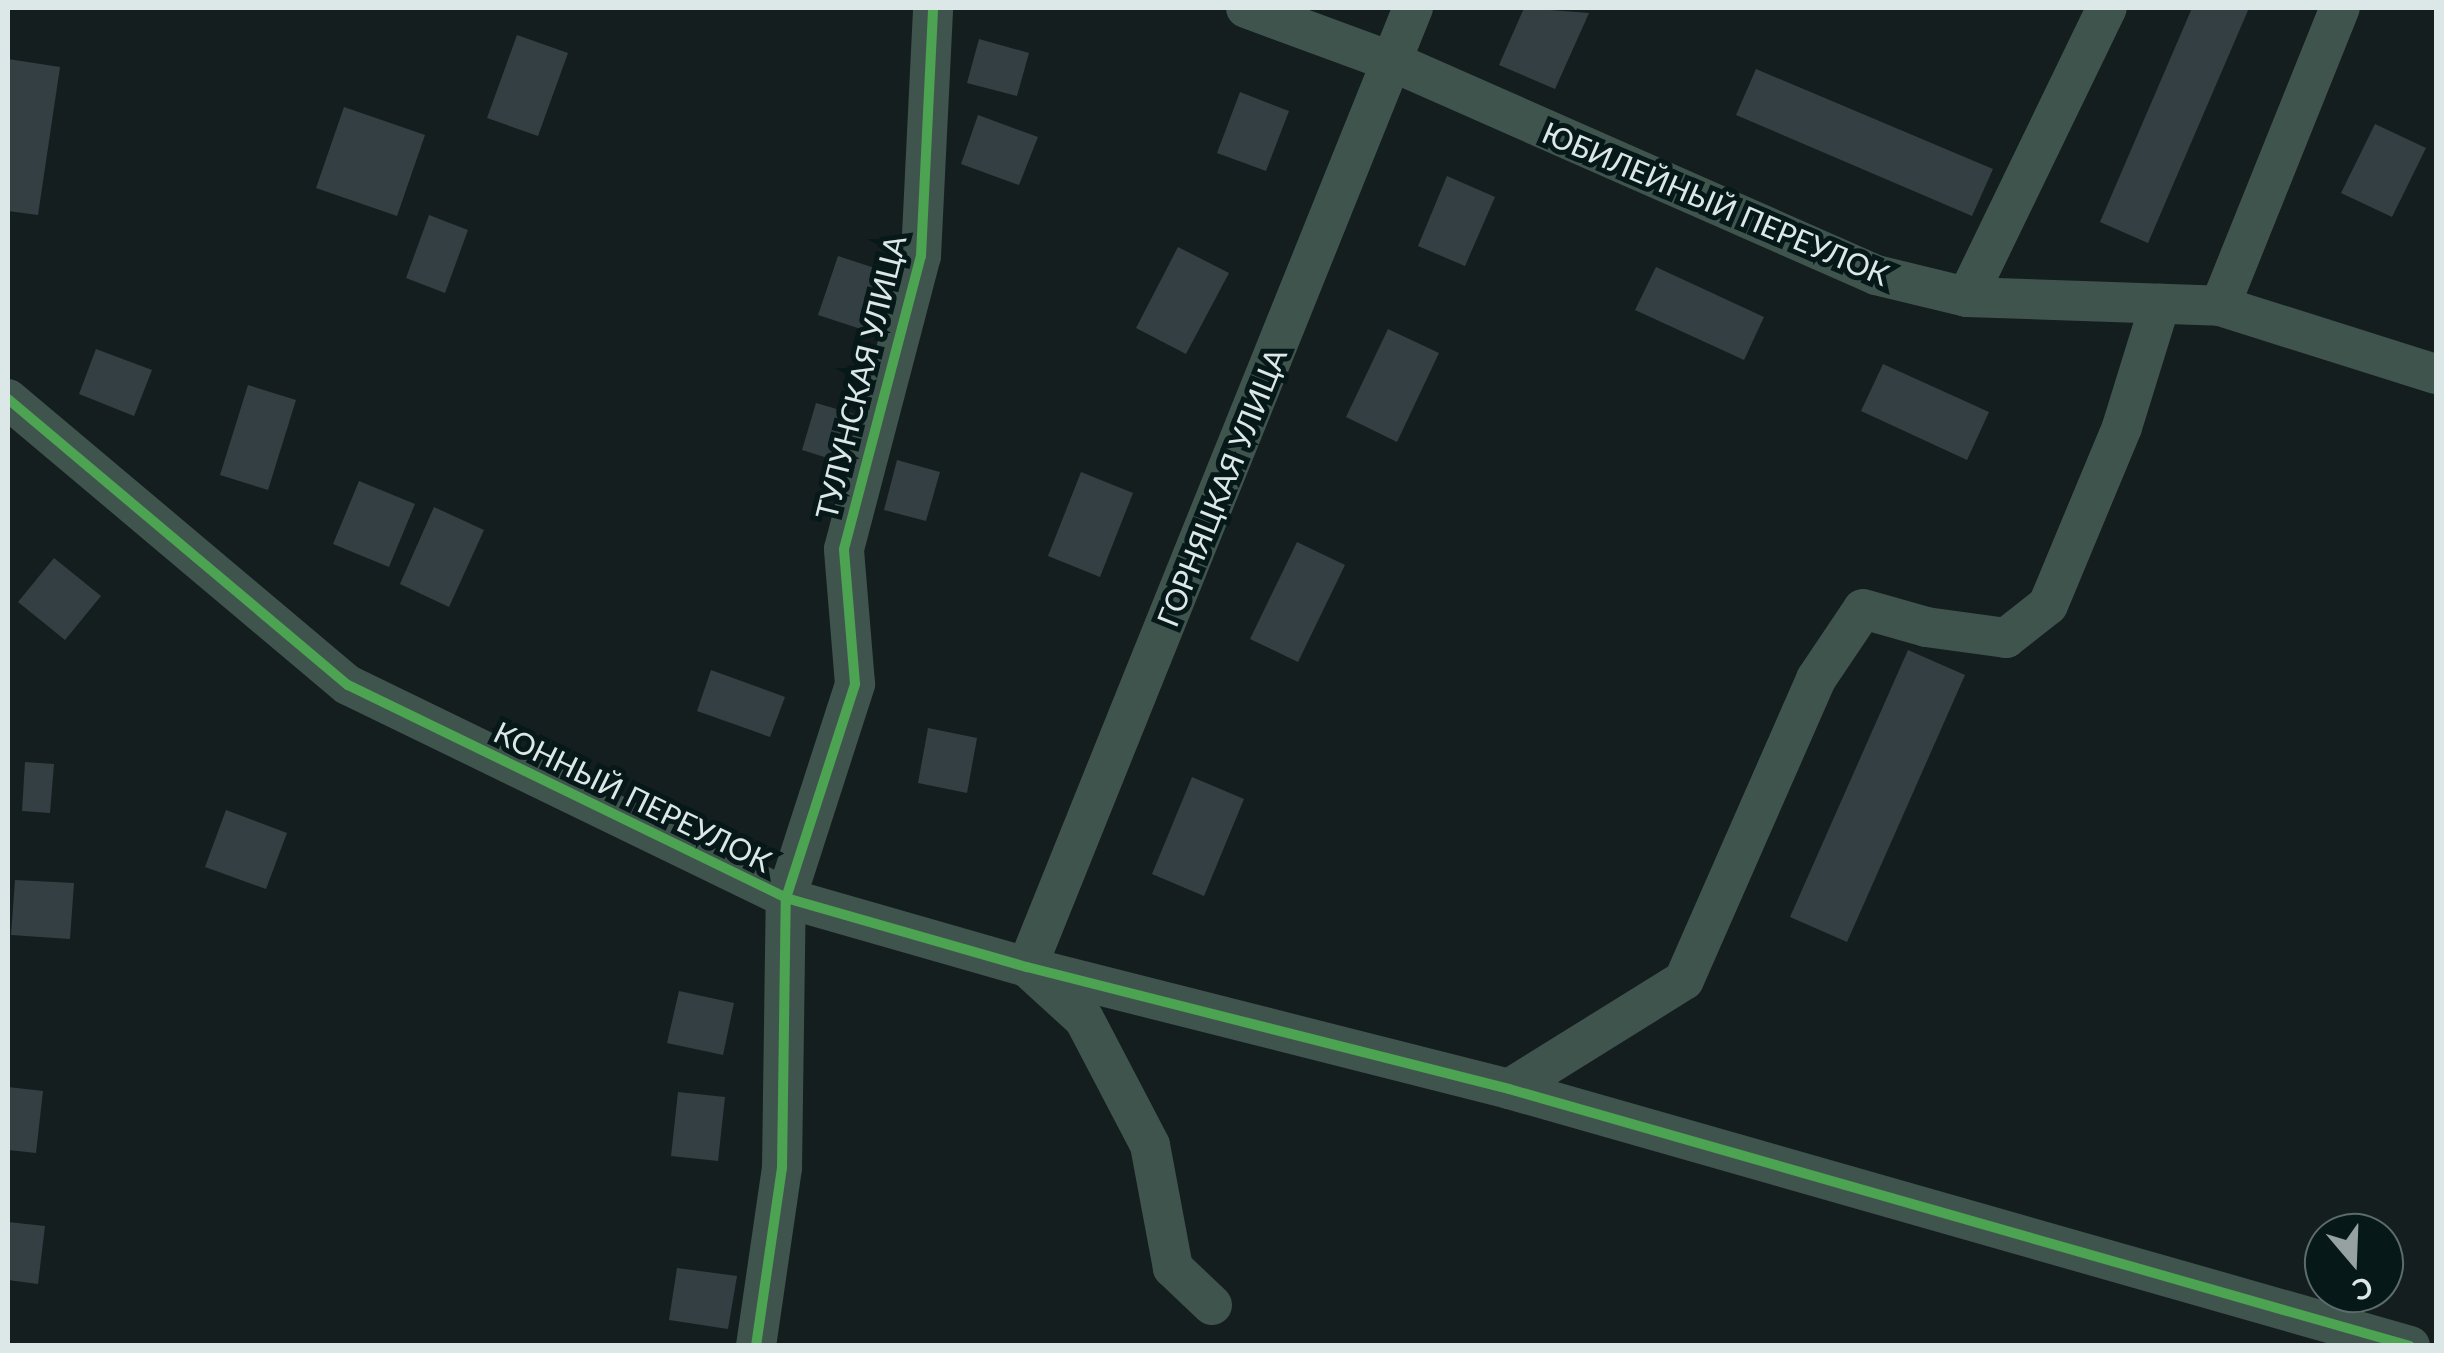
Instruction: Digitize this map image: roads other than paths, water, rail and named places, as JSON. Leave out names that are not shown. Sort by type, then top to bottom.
[{"type":"street","name":"ТУЛУНСКАЯ УЛИЦА","points":[[756,1346],[782,1168],[786,898],[855,684],[844,549],[922,256],[933,8]]},
{"type":"street","name":"ЮБИЛЕЙНЫЙ ПЕРЕУЛОК","points":[[1246,8],[1393,62],[1876,276],[1967,297],[2220,306],[2436,374]]},
{"type":"street","name":"ГОРНЯЦКАЯ УЛИЦА","points":[[1028,967],[1413,8]]},
{"type":"street","points":[[1967,297],[2107,8]]},
{"type":"street","points":[[2220,306],[2340,8]]},
{"type":"street","points":[[1508,1089],[1684,980],[1816,680],[1864,609],[1926,627],[2006,638],[2048,604],[2122,426],[2160,304]]},
{"type":"street","name":"КОННЫЙ ПЕРЕУЛОК","points":[[8,398],[348,685],[786,898],[1028,967],[1508,1089],[2406,1345]]},
{"type":"street","points":[[1028,967],[1084,1019],[1150,1145],[1173,1268],[1212,1305]]}]
